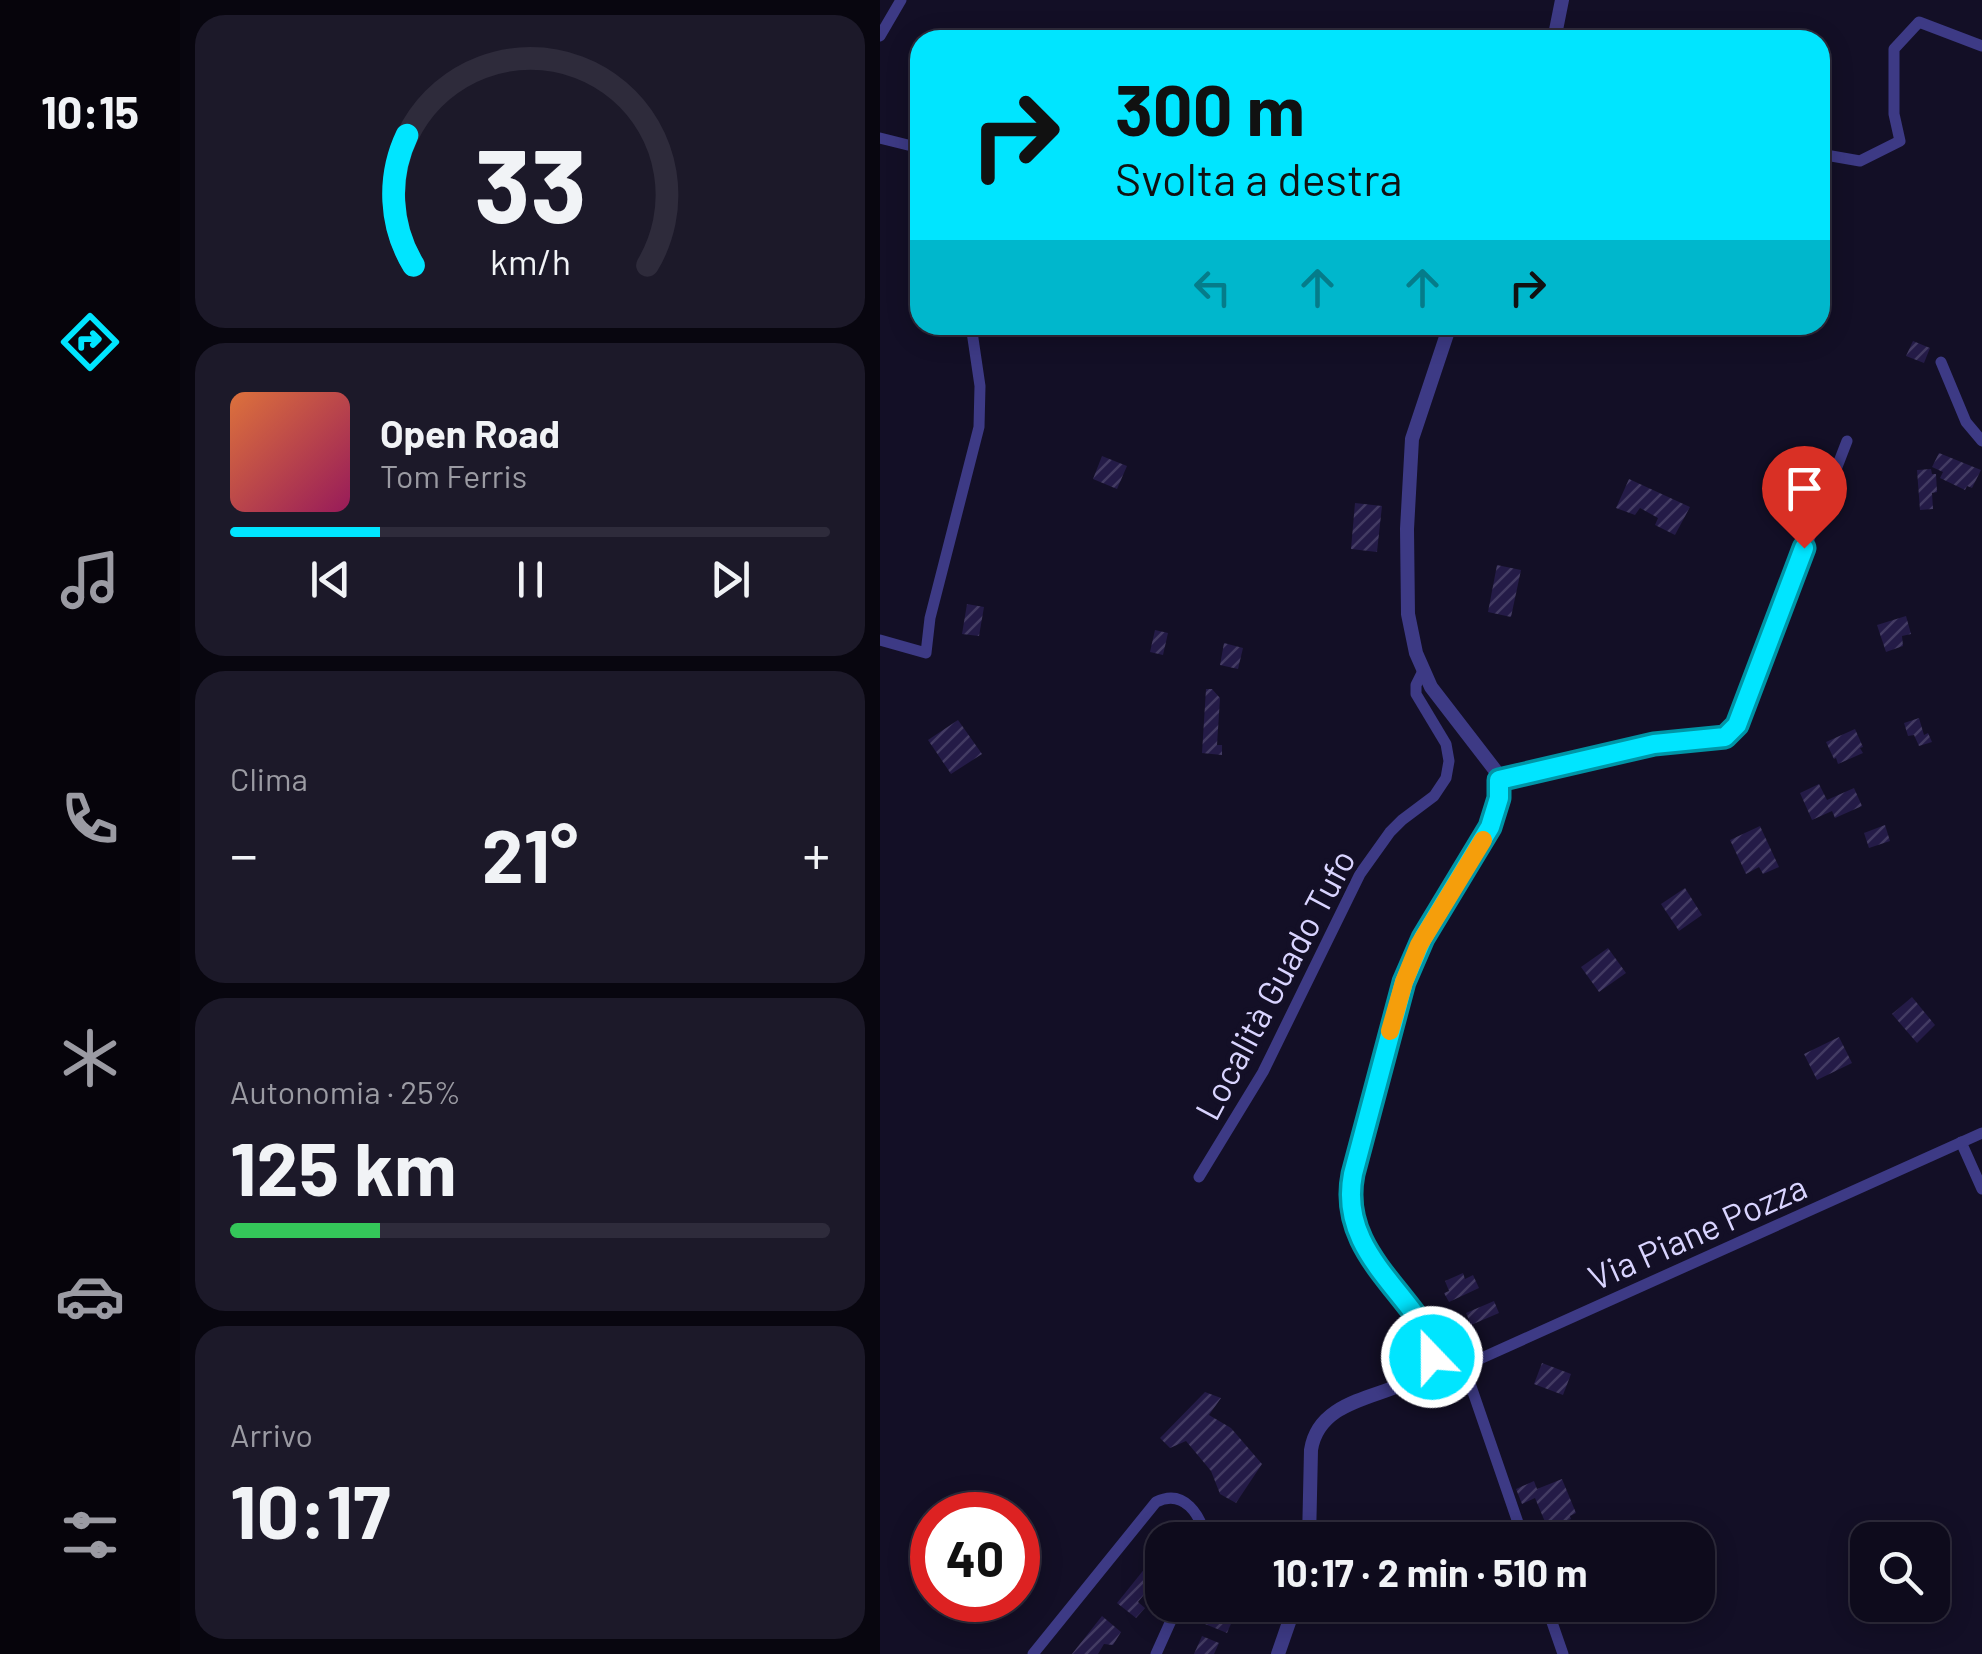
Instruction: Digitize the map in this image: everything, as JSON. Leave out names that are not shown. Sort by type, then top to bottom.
[{"type":"street","points":[[880,36],[902,0]]},
{"type":"street","points":[[1556,30],[1562,0]]},
{"type":"street","points":[[1830,156],[1860,161],[1900,141],[1894,114],[1894,49],[1919,22],[1982,46]]},
{"type":"street","points":[[880,138],[910,146]]},
{"type":"street","points":[[880,640],[926,653],[930,618],[979,427],[980,386],[972,335]]},
{"type":"street","points":[[1309,1522],[1311,1450],[1320,1425],[1344,1406],[1410,1380],[1432,1357],[1424,1327],[1360,1239],[1350,1208],[1351,1185],[1404,982],[1423,938],[1490,827],[1499,798],[1499,780],[1488,760],[1442,703],[1423,670],[1410,626],[1406,586],[1412,438],[1447,335]]},
{"type":"street","points":[[1941,362],[1966,422],[1982,441]]},
{"type":"street","points":[[1499,780],[1654,744],[1725,737],[1731,733],[1846,440]]},
{"type":"street","name":"Località Guado Tufo","points":[[1199,1177],[1263,1072],[1360,874],[1390,832],[1434,796],[1446,778],[1446,744],[1416,694],[1423,670]]},
{"type":"street","name":"Via Piane Pozza","points":[[1464,1366],[1982,1133]]},
{"type":"street","points":[[1961,1142],[1982,1189]]},
{"type":"street","points":[[1432,1357],[1464,1366],[1518,1522]]},
{"type":"street","points":[[1033,1654],[1156,1502],[1170,1497],[1186,1502],[1200,1522]]},
{"type":"street","points":[[1156,1654],[1170,1622]]},
{"type":"street","points":[[1278,1654],[1289,1622]]},
{"type":"street","points":[[1552,1622],[1563,1654]]},
{"type":"building","points":[[1913,341],[1930,348],[1924,363],[1906,356]]},
{"type":"building","points":[[1939,453],[1981,470],[1972,488],[1967,486],[1965,490],[1940,478],[1943,472],[1932,467]]},
{"type":"building","points":[[1102,456],[1127,466],[1117,489],[1093,479]]},
{"type":"building","points":[[1931,469],[1936,474],[1937,492],[1932,493],[1933,509],[1920,510],[1917,470]]},
{"type":"building","points":[[1629,479],[1690,507],[1675,535],[1655,525],[1658,518],[1640,508],[1635,515],[1616,508]]},
{"type":"building","points":[[1355,503],[1382,506],[1377,552],[1351,549]]},
{"type":"building","points":[[1497,565],[1521,570],[1511,617],[1488,612]]},
{"type":"building","points":[[967,604],[984,607],[979,636],[962,634]]},
{"type":"building","points":[[1906,616],[1911,634],[1902,636],[1903,646],[1886,652],[1877,625]]},
{"type":"building","points":[[1155,630],[1168,633],[1163,655],[1150,652]]},
{"type":"building","points":[[1224,643],[1243,648],[1238,669],[1220,665]]},
{"type":"building","points":[[1206,689],[1212,689],[1220,698],[1217,745],[1222,745],[1222,755],[1202,753]]},
{"type":"building","points":[[1919,718],[1924,735],[1928,733],[1932,742],[1919,746],[1914,735],[1908,736],[1904,723]]},
{"type":"building","points":[[958,720],[982,754],[951,774],[928,740]]},
{"type":"building","points":[[1855,729],[1863,753],[1838,764],[1826,742]]},
{"type":"building","points":[[1819,784],[1827,800],[1854,788],[1862,806],[1835,818],[1832,811],[1812,820],[1800,793]]},
{"type":"building","points":[[1885,825],[1890,841],[1869,848],[1864,833]]},
{"type":"building","points":[[1760,826],[1779,867],[1763,874],[1759,867],[1746,874],[1730,840]]},
{"type":"building","points":[[1685,888],[1702,915],[1679,931],[1661,904]]},
{"type":"building","points":[[1608,948],[1626,973],[1599,992],[1581,967]]},
{"type":"building","points":[[1912,997],[1935,1025],[1917,1043],[1892,1014]]},
{"type":"building","points":[[1839,1037],[1852,1063],[1817,1080],[1804,1054]]},
{"type":"building","points":[[1463,1273],[1465,1279],[1473,1275],[1479,1288],[1449,1302],[1444,1293],[1449,1291],[1445,1281]]},
{"type":"building","points":[[1494,1301],[1499,1313],[1471,1325],[1466,1313]]},
{"type":"building","points":[[1542,1363],[1571,1374],[1563,1395],[1534,1384]]},
{"type":"building","points":[[1205,1392],[1221,1398],[1209,1415],[1231,1428],[1262,1464],[1236,1503],[1220,1494],[1211,1471],[1186,1441],[1170,1448],[1160,1438]]},
{"type":"building","points":[[1562,1479],[1576,1513],[1564,1522],[1545,1522],[1535,1498],[1522,1504],[1516,1489],[1534,1481],[1537,1489]]},
{"type":"building","points":[[1145,1568],[1145,1594],[1138,1602],[1145,1608],[1136,1618],[1117,1603]]},
{"type":"building","points":[[1102,1616],[1121,1632],[1113,1645],[1104,1644],[1098,1654],[1072,1654]]},
{"type":"building","points":[[1206,1622],[1232,1622],[1227,1633]]},
{"type":"building","points":[[1202,1636],[1219,1643],[1214,1654],[1194,1654]]},
{"type":"slow traffic","points":[[1390,1031],[1419,945],[1483,840]]},
{"type":"route","points":[[1432,1357],[1424,1327],[1368,1252],[1350,1208],[1353,1174],[1400,996],[1416,953],[1490,827],[1499,798],[1499,780],[1654,744],[1725,737],[1731,733],[1804,548]]}]
